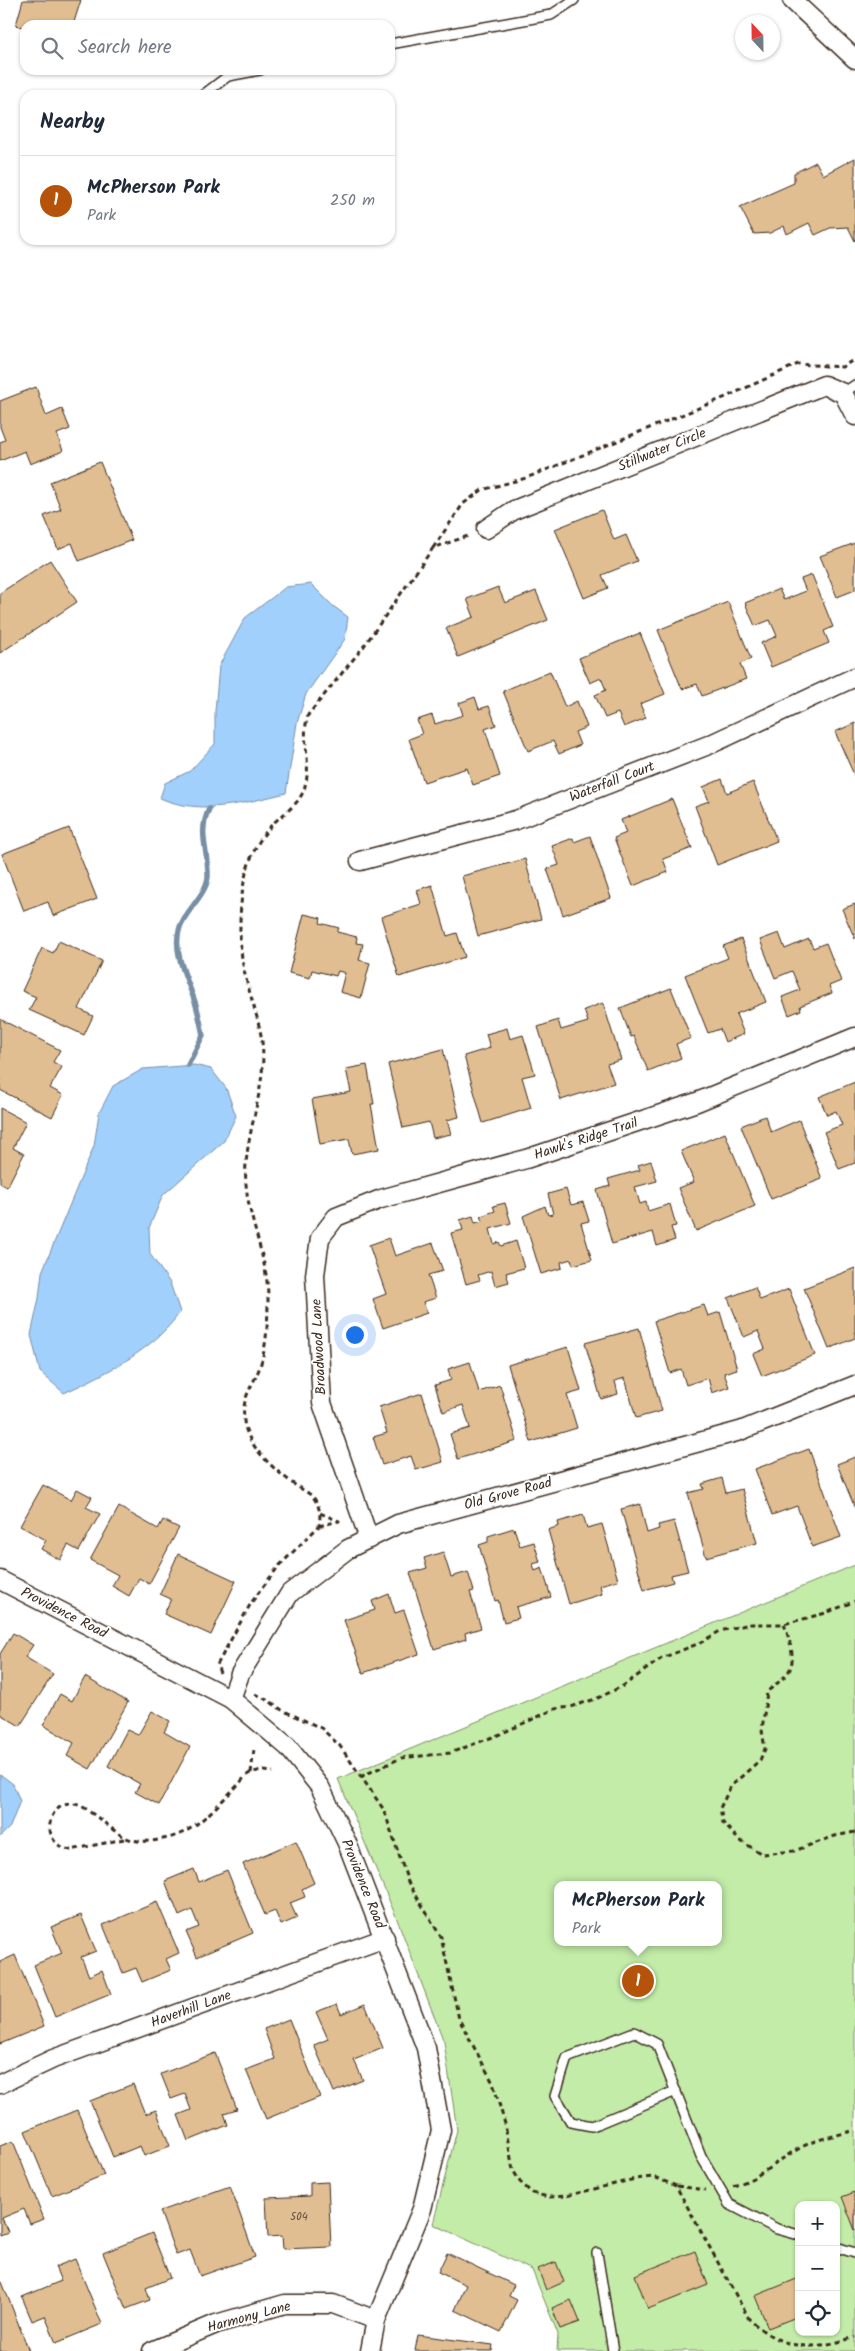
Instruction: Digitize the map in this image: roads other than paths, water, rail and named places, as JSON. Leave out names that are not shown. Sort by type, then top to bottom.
[{"type":"street","points":[[792,0],[855,59]]},
{"type":"street","name":"Stillwater Circle","points":[[486,530],[514,510],[824,385],[849,389]]},
{"type":"street","points":[[849,389],[855,416]]},
{"type":"street","name":"Waterfall Court","points":[[360,861],[516,820],[711,744],[855,677]]},
{"type":"street","name":"Hawk's Ridge Trail","points":[[320,1238],[336,1217],[380,1199],[526,1159],[697,1102],[855,1037]]},
{"type":"street","name":"Broadwood Lane","points":[[320,1238],[315,1275],[322,1403],[369,1539]]},
{"type":"street","name":"Old Grove Road","points":[[234,1691],[290,1593],[348,1549],[398,1524],[740,1431],[855,1385]]},
{"type":"street","name":"Providence Road","points":[[0,1580],[234,1691],[288,1747],[320,1787],[347,1843],[426,2048],[441,2130],[422,2209],[376,2320],[370,2351]]},
{"type":"street","name":"Haverhill Lane","points":[[0,2084],[53,2059],[385,1938]]},
{"type":"street","name":"Harmony Lane","points":[[152,2351],[216,2324],[285,2304],[333,2304],[376,2320]]},
{"type":"lane","points":[[395,43],[551,15],[574,0]]},
{"type":"lane","points":[[209,90],[228,76],[233,75]]},
{"type":"lane","points":[[676,2091],[592,2126],[571,2122],[555,2096],[567,2058],[634,2032],[657,2044],[676,2091],[702,2156],[729,2204],[777,2229],[795,2234]]},
{"type":"lane","points":[[840,2248],[855,2253]]},
{"type":"lane","points":[[597,2253],[613,2351]]},
{"type":"water","points":[[311,584],[333,606],[348,617],[345,639],[306,694],[297,723],[286,793],[239,804],[207,807],[176,803],[160,798],[165,783],[190,771],[215,744],[215,711],[219,666],[245,618],[286,587]]},
{"type":"water","points":[[194,1065],[211,1069],[226,1088],[236,1116],[224,1141],[163,1195],[149,1228],[150,1254],[170,1283],[180,1312],[157,1338],[128,1360],[64,1393],[40,1372],[31,1335],[39,1298],[42,1272],[94,1146],[99,1113],[113,1086],[143,1069]]},
{"type":"water","points":[[0,1774],[13,1784],[20,1801],[10,1827],[0,1837]]},
{"type":"waterway","points":[[188,1065],[203,1035],[196,1005],[179,957],[178,937],[180,927],[204,890],[208,877],[204,827],[209,809]]},
{"type":"place","name":"McPherson Park","points":[[638,1981]]}]
